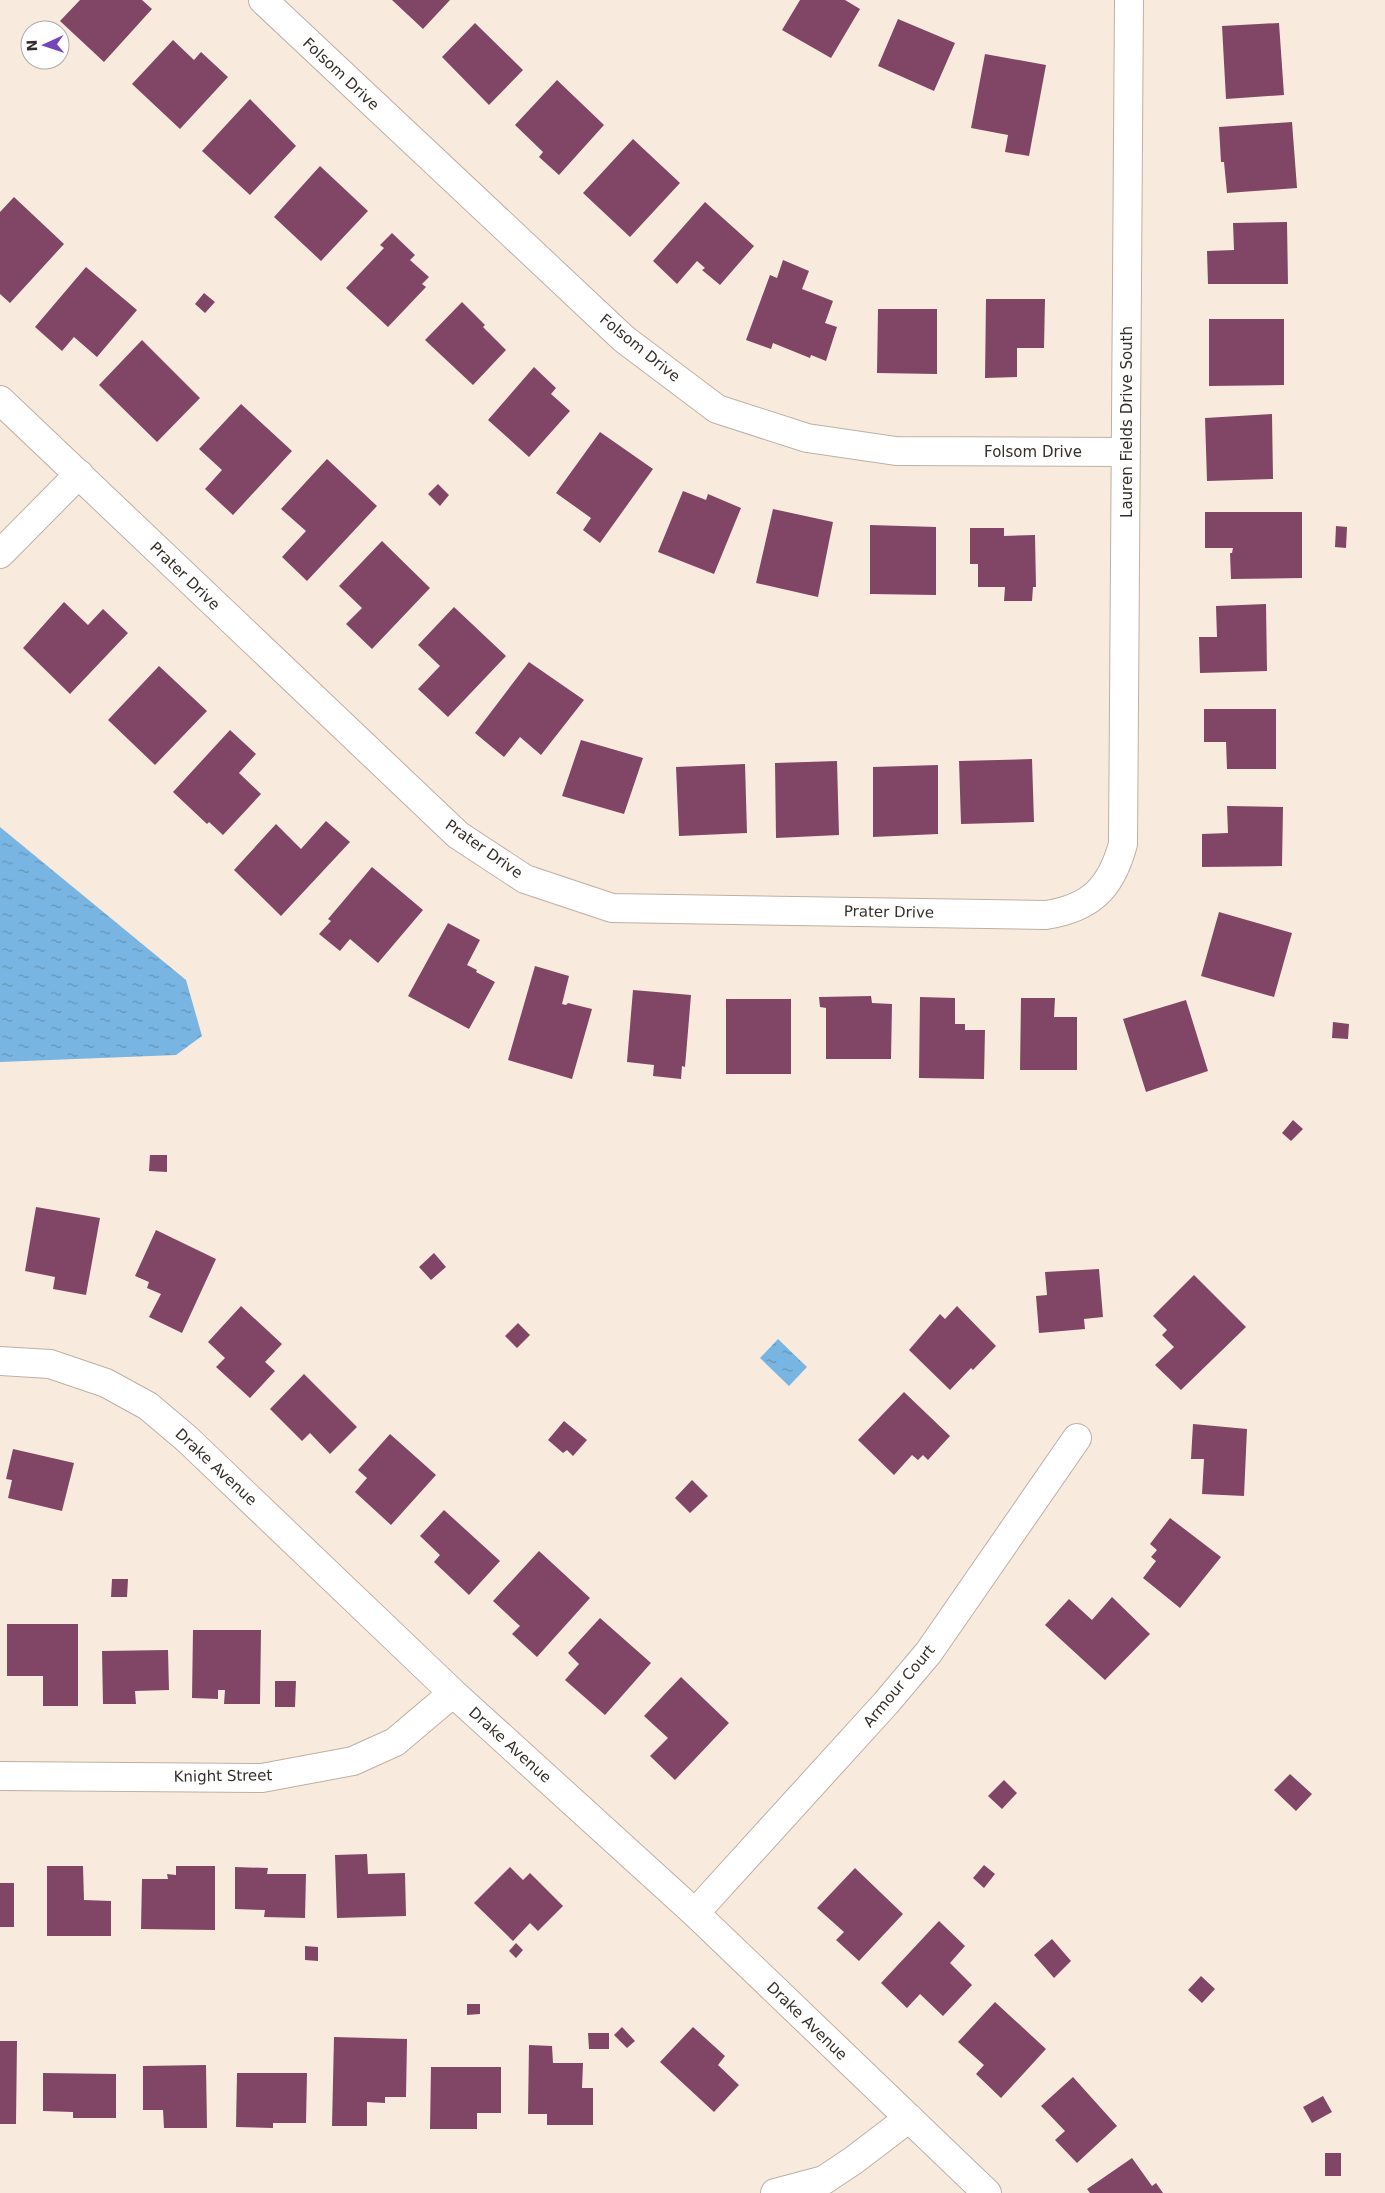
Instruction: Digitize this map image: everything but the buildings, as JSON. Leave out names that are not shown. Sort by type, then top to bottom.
[{"type":"street","name":"Folsom Drive","points":[[263,0],[624,339],[717,409],[807,438],[896,451],[1126,452]]},
{"type":"street","name":"Lauren Fields Drive South","points":[[1123,844],[1130,0]]},
{"type":"street","name":"Prater Drive","points":[[0,400],[458,835],[525,879],[612,908],[1046,915],[1063,912],[1083,905],[1098,894],[1110,878],[1118,862],[1123,844]]},
{"type":"street","points":[[0,554],[79,474]]},
{"type":"street","name":"Drake Avenue","points":[[0,1361],[50,1364],[106,1383],[148,1406],[187,1439],[453,1693],[695,1913],[987,2193]]},
{"type":"street","name":"Armour Court","points":[[695,1913],[886,1703],[929,1652],[1077,1438]]},
{"type":"street","name":"Knight Street","points":[[0,1776],[262,1778],[353,1761],[395,1742],[453,1693]]},
{"type":"street","points":[[775,2193],[824,2180],[910,2118]]},
{"type":"water","points":[[0,827],[186,980],[202,1036],[176,1055],[0,1062]]},
{"type":"water","points":[[778,1339],[807,1367],[789,1386],[760,1358]]}]
